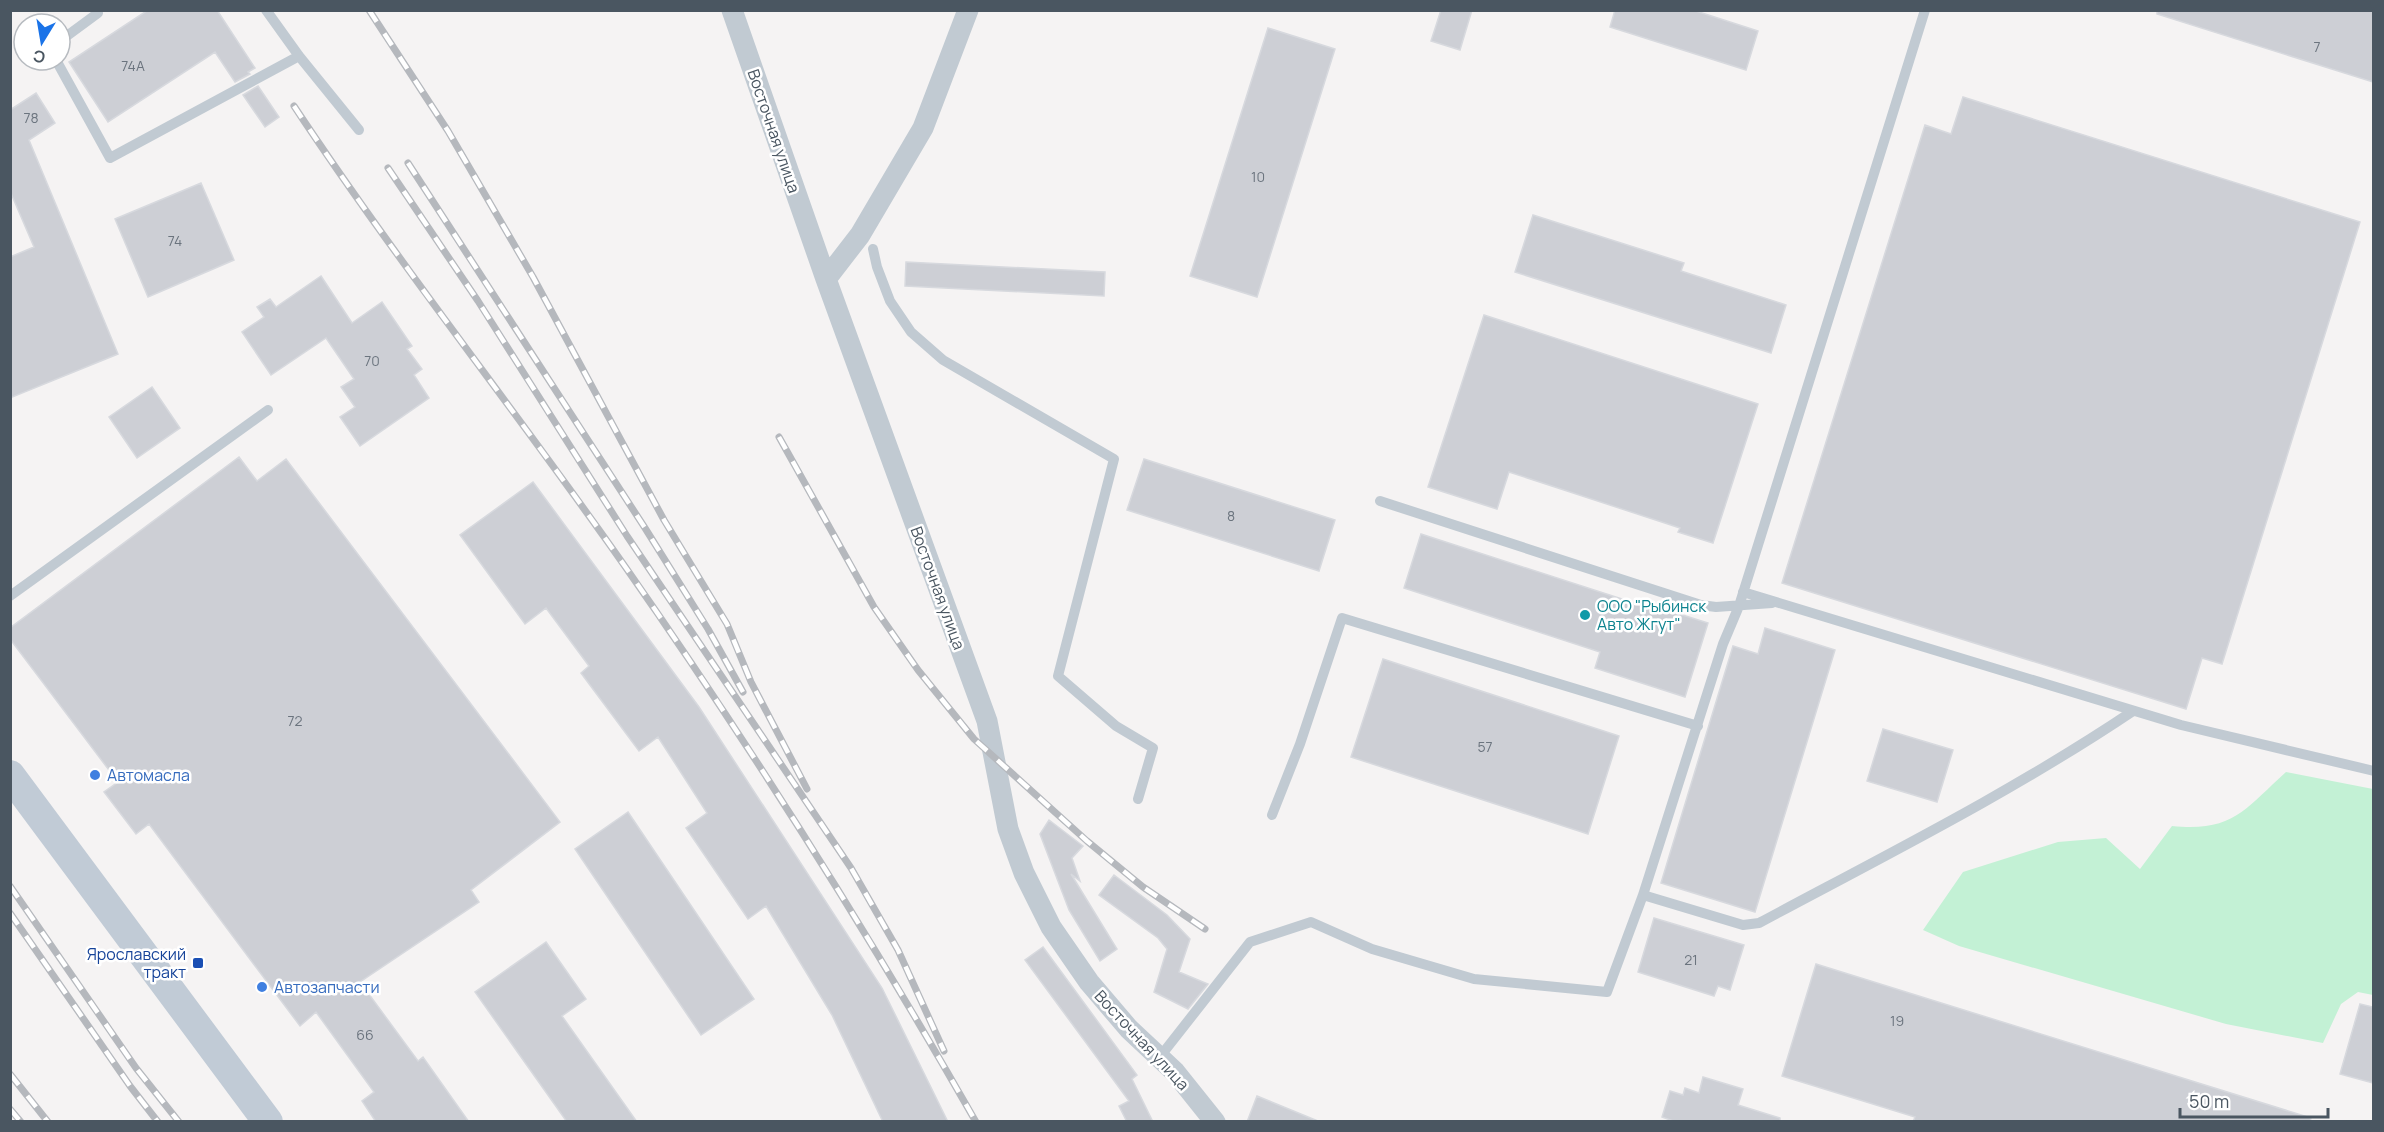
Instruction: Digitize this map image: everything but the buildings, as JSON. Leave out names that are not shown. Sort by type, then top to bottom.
[{"type":"street","name":"Восточная улица","points":[[732,10],[826,279],[987,721],[1008,829],[1024,873],[1051,927],[1089,982],[1129,1029],[1160,1058],[1215,1122]]},
{"type":"street","points":[[826,279],[860,235],[923,128],[968,10]]},
{"type":"street","points":[[10,775],[268,1122]]},
{"type":"lane","points":[[266,10],[298,56],[359,130]]},
{"type":"lane","points":[[1160,1058],[1250,942],[1311,922],[1372,949],[1474,979],[1607,992],[1642,895],[1723,644],[1739,606],[1925,10]]},
{"type":"lane","points":[[72,32],[98,13]]},
{"type":"lane","points":[[63,72],[110,158],[298,56]]},
{"type":"lane","points":[[873,249],[890,301],[911,332],[943,360],[1114,459],[1058,676],[1116,726],[1153,748],[1138,799]]},
{"type":"lane","points":[[10,596],[268,410]]},
{"type":"lane","points":[[1380,501],[1701,605],[1716,608],[1779,603]]},
{"type":"lane","points":[[1743,592],[2133,711],[2373,771]]},
{"type":"lane","points":[[1272,815],[1300,744],[1341,618],[1698,726]]},
{"type":"lane","points":[[1642,895],[1743,925],[1759,923],[2008,790],[2133,711]]},
{"type":"green space","points":[[2286,772],[2373,789],[2373,995],[2358,992],[2341,1004],[2323,1043],[2226,1024],[1959,946],[1923,930],[1963,872],[2058,842],[2106,838],[2140,869],[2172,826],[2193,827],[2224,822],[2248,807]]},
{"type":"railway","points":[[369,10],[448,131],[533,277],[664,520],[727,624],[751,682],[807,789]]},
{"type":"railway","points":[[294,106],[374,222],[624,565],[717,701],[850,909],[976,1122]]},
{"type":"railway","points":[[408,163],[645,528],[708,629],[743,692]]},
{"type":"railway","points":[[388,168],[478,301],[627,536],[851,868],[898,950],[944,1051]]},
{"type":"railway","points":[[779,437],[874,607],[918,670],[974,739],[1087,841],[1143,887],[1205,929]]},
{"type":"railway","points":[[10,886],[136,1068],[179,1122]]},
{"type":"railway","points":[[10,913],[130,1086],[158,1122]]},
{"type":"railway","points":[[10,1074],[48,1122]]},
{"type":"railway","points":[[10,1109],[21,1122]]},
{"type":"place","name":"ООО \"Рыбинск Авто Жгут\"","points":[[1585,615]]},
{"type":"place","name":"Автомасла","points":[[95,775]]},
{"type":"place","name":"Ярославский тракт","points":[[198,963]]},
{"type":"place","name":"Автозапчасти","points":[[262,987]]}]
